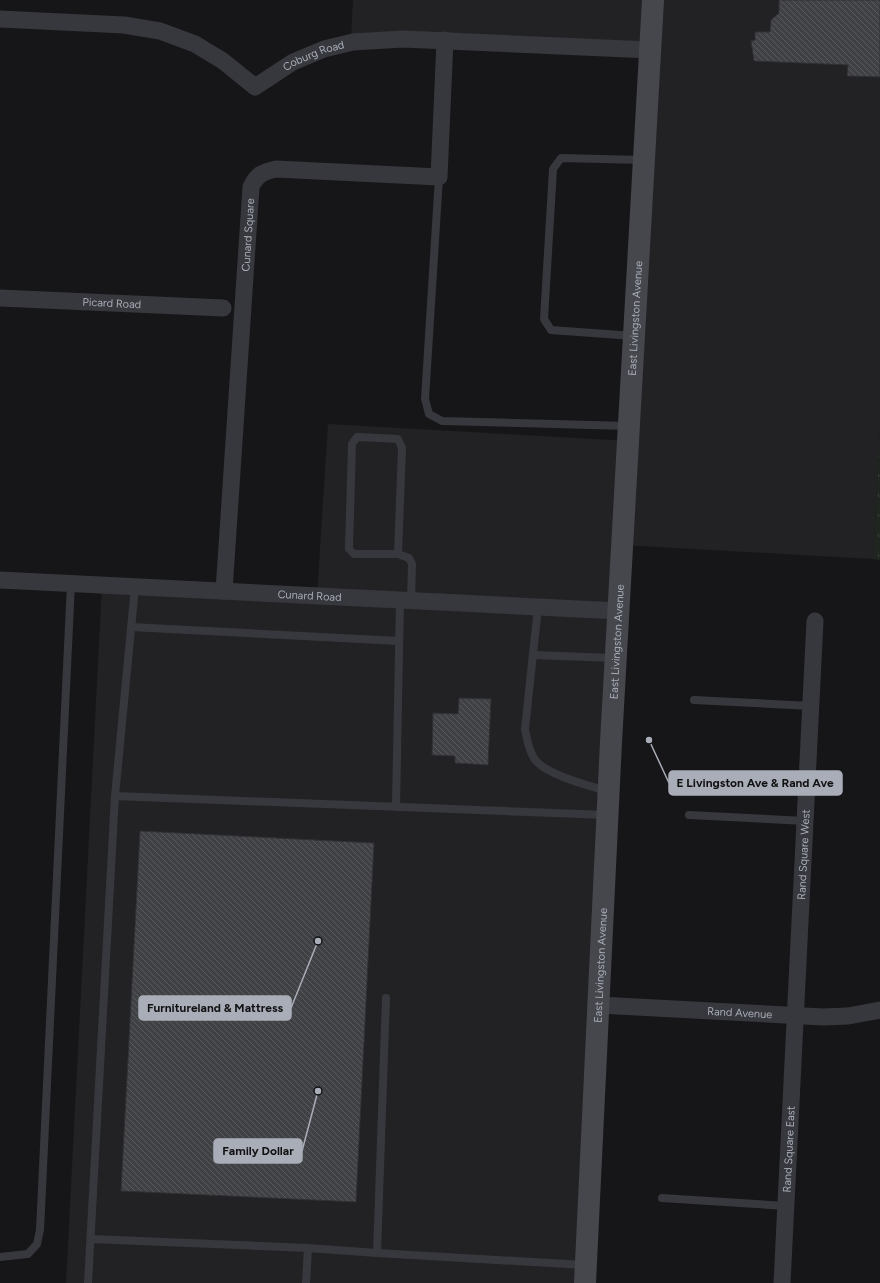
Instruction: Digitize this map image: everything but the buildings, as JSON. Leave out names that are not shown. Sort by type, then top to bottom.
[{"type":"main road","name":"East Livingston Avenue","points":[[585,1274],[618,611],[653,0]]},
{"type":"street","name":"Coburg Road","points":[[0,19],[124,26],[160,31],[195,44],[223,61],[255,87],[293,62],[324,49],[353,42],[389,38],[650,50]]},
{"type":"street","points":[[439,177],[442,147],[445,40]]},
{"type":"street","name":"Cunard Square","points":[[224,592],[249,202],[251,187],[255,178],[262,172],[276,169],[439,177]]},
{"type":"street","name":"Picard Road","points":[[0,298],[223,308]]},
{"type":"street","name":"Cunard Road","points":[[0,580],[618,611]]},
{"type":"street","name":"Rand Square West","points":[[797,1016],[815,621]]},
{"type":"street","name":"Rand Avenue","points":[[599,1005],[797,1016],[848,1016],[880,1010]]},
{"type":"street","name":"Rand Square East","points":[[782,1283],[797,1016]]},
{"type":"lane","points":[[634,336],[551,330],[544,319],[553,169],[561,158],[644,160]]},
{"type":"lane","points":[[439,177],[425,399],[429,414],[442,421],[629,426]]},
{"type":"lane","points":[[396,807],[399,640],[412,564],[408,558],[398,554],[354,554],[349,549],[352,444],[357,437],[398,439],[402,448],[398,554]]},
{"type":"lane","points":[[0,1257],[28,1254],[36,1244],[40,1230],[71,584]]},
{"type":"lane","points":[[88,1283],[115,796],[135,587]]},
{"type":"lane","points":[[538,607],[525,729],[527,744],[534,760],[552,772],[609,791]]},
{"type":"lane","points":[[131,627],[399,640]]},
{"type":"lane","points":[[533,655],[616,658]]},
{"type":"lane","points":[[694,700],[811,706]]},
{"type":"lane","points":[[115,796],[608,815]]},
{"type":"lane","points":[[689,815],[806,821]]},
{"type":"lane","points":[[377,1253],[386,998]]},
{"type":"lane","points":[[662,1198],[786,1206]]},
{"type":"lane","points":[[91,1239],[308,1248],[377,1253],[585,1274]]},
{"type":"lane","points":[[306,1283],[308,1248]]},
{"type":"shaded area","points":[[353,0],[880,0],[880,430],[873,559],[623,545],[585,1283],[66,1283],[102,585],[317,596],[328,424],[630,441],[655,48],[351,38]]},
{"type":"green space","points":[[880,430],[880,560],[873,559]]},
{"type":"place","name":"E Livingston Ave & Rand Ave","points":[[649,740]]},
{"type":"place","name":"Furnitureland & Mattress","points":[[318,941]]},
{"type":"place","name":"Family Dollar","points":[[318,1091]]}]
